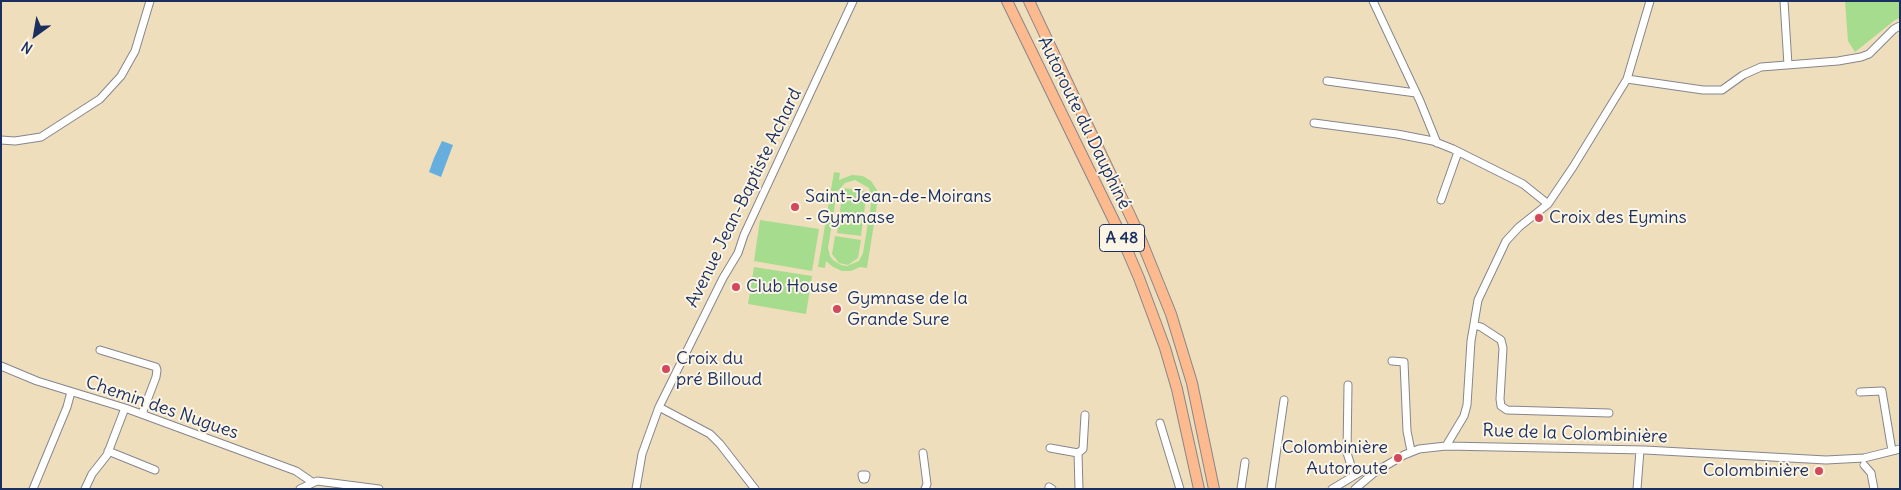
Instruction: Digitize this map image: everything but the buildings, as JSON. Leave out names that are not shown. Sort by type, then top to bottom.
[{"type":"highway","name":"Autoroute du Dauphiné","points":[[1007,1],[1114,221],[1142,287],[1165,348],[1177,389],[1199,489]]},
{"type":"highway","name":"Autoroute du Dauphiné","points":[[1029,1],[1137,230],[1171,314],[1192,383],[1214,489]]},
{"type":"street","points":[[1,140],[15,141],[41,137],[100,99],[121,76],[135,51],[150,1]]},
{"type":"street","name":"Avenue Jean-Baptiste Achard","points":[[636,489],[642,454],[659,407],[723,278],[738,253],[744,235],[853,1]]},
{"type":"street","points":[[1373,1],[1437,143]]},
{"type":"street","points":[[1446,446],[1464,416],[1467,406],[1471,341],[1478,300],[1506,241],[1519,227],[1548,204],[1627,79],[1650,1]]},
{"type":"street","points":[[1784,1],[1788,65]]},
{"type":"street","points":[[1627,79],[1703,90],[1722,90],[1743,76],[1762,67],[1838,61],[1869,54],[1894,29],[1900,26]]},
{"type":"street","points":[[1327,81],[1416,93]]},
{"type":"street","points":[[1314,123],[1397,134],[1437,143],[1523,184],[1548,204]]},
{"type":"street","points":[[1441,200],[1458,152]]},
{"type":"street","points":[[1474,326],[1481,327],[1501,340],[1503,348],[1500,398],[1501,406],[1506,410],[1609,413]]},
{"type":"street","points":[[100,350],[156,367],[156,377],[142,414]]},
{"type":"street","points":[[1392,362],[1404,362],[1407,431],[1412,452]]},
{"type":"street","name":"Chemin des Nugues","points":[[1,366],[37,381],[142,414],[296,472],[311,485]]},
{"type":"street","points":[[1348,385],[1347,453],[1354,475]]},
{"type":"street","points":[[1860,392],[1882,391],[1892,451]]},
{"type":"street","points":[[33,489],[67,408],[71,392]]},
{"type":"street","points":[[1271,489],[1284,400]]},
{"type":"street","points":[[659,407],[710,434],[755,489]]},
{"type":"street","points":[[85,489],[92,474],[108,451],[125,408]]},
{"type":"street","points":[[1079,489],[1078,453],[1082,449],[1085,415]]},
{"type":"street","points":[[1160,423],[1180,489]]},
{"type":"street","name":"Rue de la Colombinière","points":[[1356,489],[1375,472],[1412,452],[1446,446],[1640,450],[1864,462],[1900,449]]},
{"type":"street","points":[[1050,448],[1078,453]]},
{"type":"street","points":[[1637,489],[1640,450]]},
{"type":"street","points":[[108,451],[155,470]]},
{"type":"street","points":[[924,453],[927,484],[925,489]]},
{"type":"street","points":[[1241,489],[1244,462]]},
{"type":"street","points":[[1864,462],[1871,473],[1874,489]]},
{"type":"street","points":[[1332,489],[1354,475],[1370,469],[1375,472]]},
{"type":"street","points":[[864,479],[865,489]]},
{"type":"street","points":[[300,489],[317,481],[379,489]]},
{"type":"green space","points":[[1845,1],[1900,1],[1900,18],[1855,52],[1848,41]]},
{"type":"green space","points":[[834,172],[840,173],[839,180],[852,175],[863,176],[871,181],[877,190],[878,198],[867,268],[860,267],[851,271],[842,271],[826,261],[825,268],[818,267]],"holes":[[[855,180],[869,188],[872,198],[863,253],[859,261],[847,266],[841,265],[833,260],[828,248],[837,192],[845,183]]]},
{"type":"green space","points":[[843,188],[867,191],[861,236],[837,233]]},
{"type":"green space","points":[[760,220],[819,229],[812,271],[754,261]]},
{"type":"green space","points":[[835,236],[861,240],[858,258],[848,265],[839,263],[832,254]]},
{"type":"green space","points":[[754,267],[812,276],[806,314],[748,304]]},
{"type":"water","points":[[442,141],[453,145],[441,177],[429,172]]},
{"type":"place","name":"Saint-Jean-de-Moirans - Gymnase","points":[[795,207]]},
{"type":"place","name":"Croix des Eymins","points":[[1539,218]]},
{"type":"place","name":"Club House","points":[[736,287]]},
{"type":"place","name":"Gymnase de la Grande Sure","points":[[837,309]]},
{"type":"place","name":"Croix du pré Billoud","points":[[666,369]]},
{"type":"place","name":"Colombinière Autoroute","points":[[1398,458]]},
{"type":"place","name":"Colombinière","points":[[1819,471]]}]
